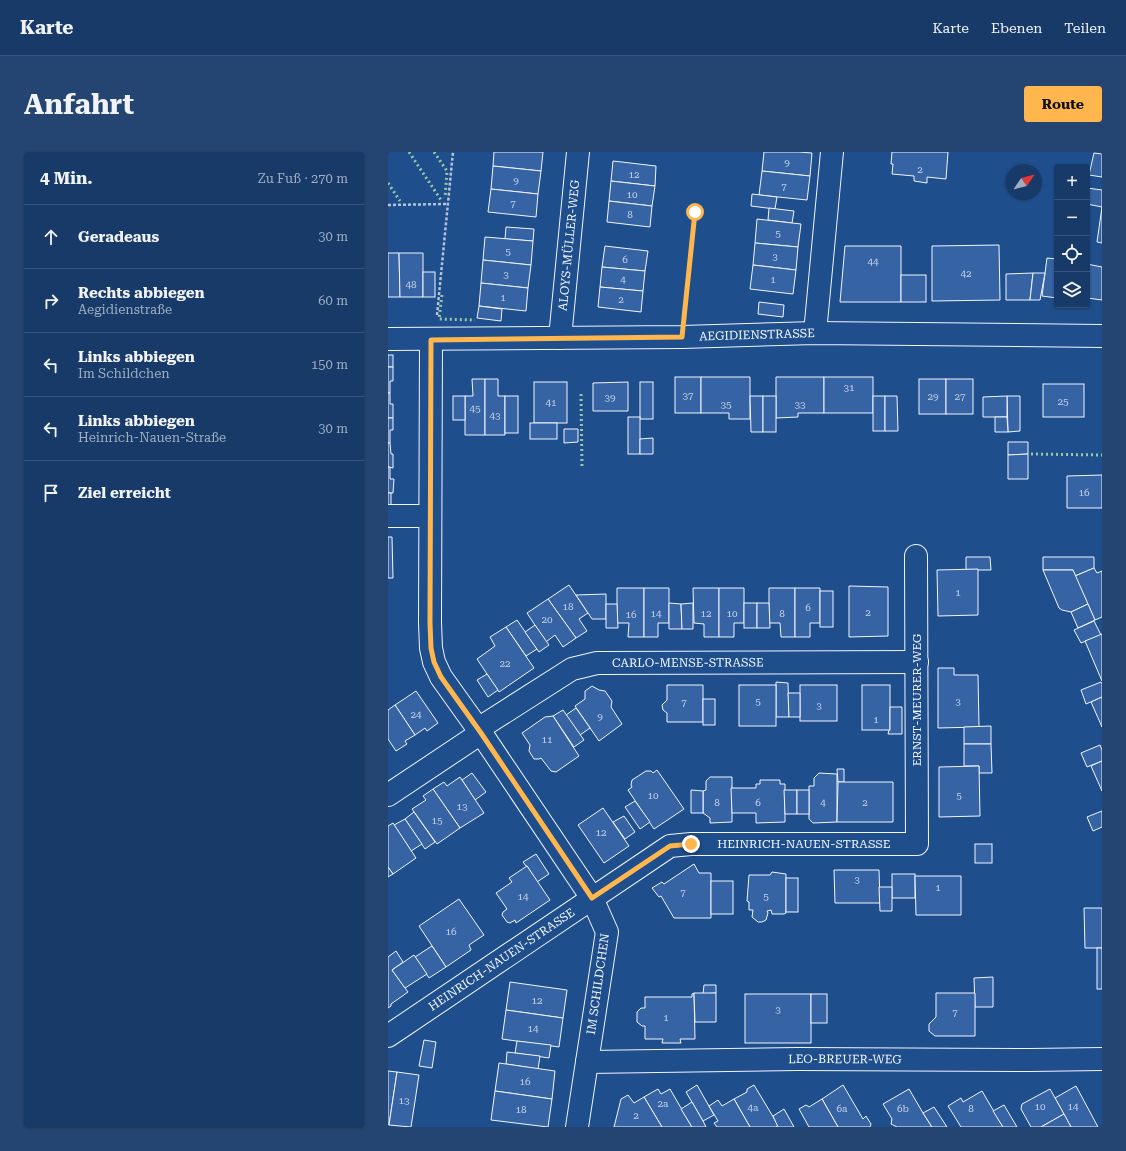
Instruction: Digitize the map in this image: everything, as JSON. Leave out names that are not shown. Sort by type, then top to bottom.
[{"type":"street","name":"ALOYS-MÜLLER-WEG","points":[[560,338],[578,152]]},
{"type":"street","points":[[815,333],[832,152]]},
{"type":"street","name":"AEGIDIENSTRASSE","points":[[388,339],[431,340],[682,337],[815,333],[1102,336]]},
{"type":"street","name":"IM SCHILDCHEN","points":[[431,340],[430,623],[434,662],[441,677],[480,731],[592,898],[607,932],[578,1127]]},
{"type":"street","points":[[388,516],[430,516]]},
{"type":"street","name":"ERNST-MEURER-WEG","points":[[916,556],[917,844]]},
{"type":"street","name":"CARLO-MENSE-STRASSE","points":[[388,795],[572,668],[597,663],[916,662]]},
{"type":"street","name":"HEINRICH-NAUEN-STRASSE","points":[[388,1036],[670,846],[691,844],[917,844]]},
{"type":"street","name":"LEO-BREUER-WEG","points":[[587,1062],[798,1059],[1102,1059]]},
{"type":"path","points":[[431,340],[436,321],[453,152]]},
{"type":"path","points":[[388,205],[447,204]]},
{"type":"path","points":[[682,337],[695,212]]},
{"type":"building","points":[[494,152],[543,152],[541,171],[493,166]]},
{"type":"building","points":[[764,152],[812,153],[810,176],[762,171]]},
{"type":"building","points":[[892,152],[948,152],[946,179],[927,177],[927,183],[914,181],[914,176],[892,174]]},
{"type":"building","points":[[1094,153],[1102,154],[1102,177],[1090,175]]},
{"type":"building","points":[[613,161],[656,166],[655,186],[611,181]]},
{"type":"building","points":[[493,166],[541,171],[538,194],[491,189]]},
{"type":"building","points":[[762,171],[810,176],[807,200],[759,195]]},
{"type":"building","points":[[611,181],[655,186],[652,206],[609,201]]},
{"type":"building","points":[[1090,188],[1102,190],[1102,207],[1090,205]]},
{"type":"building","points":[[491,189],[538,194],[536,217],[488,212]]},
{"type":"building","points":[[752,194],[777,197],[775,209],[751,206]]},
{"type":"building","points":[[609,201],[652,206],[650,227],[607,222]]},
{"type":"building","points":[[1102,207],[1102,243],[1097,242]]},
{"type":"building","points":[[769,208],[794,211],[792,223],[768,220]]},
{"type":"building","points":[[757,219],[801,224],[798,247],[755,243]]},
{"type":"building","points":[[506,227],[534,229],[533,241],[505,239]]},
{"type":"building","points":[[485,237],[533,241],[531,265],[483,260]]},
{"type":"building","points":[[755,243],[798,247],[796,270],[753,265]]},
{"type":"building","points":[[999,245],[1000,300],[932,301],[932,246]]},
{"type":"building","points":[[605,246],[648,251],[645,271],[602,267]]},
{"type":"building","points":[[845,246],[901,246],[901,302],[840,302]]},
{"type":"building","points":[[388,253],[399,253],[400,297],[388,297]]},
{"type":"building","points":[[399,253],[423,253],[423,297],[400,297]]},
{"type":"building","points":[[1047,258],[1054,259],[1054,298],[1042,296]]},
{"type":"building","points":[[483,260],[531,265],[528,288],[481,283]]},
{"type":"building","points":[[753,265],[796,270],[793,294],[750,289]]},
{"type":"building","points":[[1090,265],[1102,267],[1102,300],[1090,298]]},
{"type":"building","points":[[602,267],[645,271],[643,291],[600,287]]},
{"type":"building","points":[[423,272],[435,272],[435,297],[423,297]]},
{"type":"building","points":[[1033,273],[1030,300],[1006,300],[1006,274]]},
{"type":"building","points":[[1033,273],[1045,273],[1040,300],[1030,300]]},
{"type":"building","points":[[901,275],[926,275],[926,302],[901,302]]},
{"type":"building","points":[[481,283],[528,288],[526,311],[479,306]]},
{"type":"building","points":[[600,287],[643,291],[641,312],[598,307]]},
{"type":"building","points":[[759,302],[784,305],[783,317],[758,314]]},
{"type":"building","points":[[479,306],[502,309],[501,321],[477,318]]},
{"type":"building","points":[[388,355],[393,355],[393,367],[388,367]]},
{"type":"building","points":[[388,367],[393,367],[393,381],[390,381],[390,393],[388,393]]},
{"type":"building","points":[[675,377],[701,377],[701,413],[675,413]]},
{"type":"building","points":[[701,377],[750,377],[750,419],[729,419],[729,413],[701,413]]},
{"type":"building","points":[[776,377],[824,377],[824,413],[798,413],[798,417],[776,418]]},
{"type":"building","points":[[824,377],[873,377],[873,413],[824,413]]},
{"type":"building","points":[[472,379],[485,379],[485,435],[465,435],[465,396],[473,396]]},
{"type":"building","points":[[485,379],[498,379],[498,396],[505,396],[505,435],[485,435]]},
{"type":"building","points":[[919,379],[946,379],[946,414],[919,414]]},
{"type":"building","points":[[946,379],[973,379],[973,414],[946,414]]},
{"type":"building","points":[[534,382],[567,382],[567,423],[534,423]]},
{"type":"building","points":[[628,382],[628,411],[593,411],[593,383]]},
{"type":"building","points":[[640,382],[653,382],[653,419],[640,419]]},
{"type":"building","points":[[1043,384],[1084,384],[1084,417],[1043,417]]},
{"type":"building","points":[[388,393],[390,393],[390,404],[393,404],[393,418],[388,418]]},
{"type":"building","points":[[453,396],[465,396],[465,420],[453,420]]},
{"type":"building","points":[[505,396],[518,396],[518,433],[505,433]]},
{"type":"building","points":[[750,396],[763,396],[763,432],[751,432]]},
{"type":"building","points":[[763,396],[776,396],[776,432],[763,432]]},
{"type":"building","points":[[873,396],[885,396],[885,431],[873,431]]},
{"type":"building","points":[[885,396],[897,396],[898,431],[885,431]]},
{"type":"building","points":[[1007,396],[1020,396],[1020,431],[1008,432]]},
{"type":"building","points":[[1007,396],[1007,417],[983,417],[983,397]]},
{"type":"building","points":[[628,417],[640,417],[640,454],[628,454]]},
{"type":"building","points":[[995,417],[1007,417],[1008,432],[995,432]]},
{"type":"building","points":[[388,418],[393,418],[393,430],[390,430],[390,443],[388,443]]},
{"type":"building","points":[[530,423],[557,423],[557,439],[530,439]]},
{"type":"building","points":[[564,429],[578,429],[578,442],[564,443]]},
{"type":"building","points":[[653,438],[653,454],[640,454],[640,439]]},
{"type":"building","points":[[1008,442],[1028,442],[1028,454],[1008,455]]},
{"type":"building","points":[[388,443],[390,443],[391,454],[393,454],[393,468],[388,467]]},
{"type":"building","points":[[1028,454],[1028,479],[1008,479],[1008,455]]},
{"type":"building","points":[[388,467],[390,467],[390,479],[394,479],[393,493],[388,493]]},
{"type":"building","points":[[1102,475],[1102,508],[1067,508],[1067,476]]},
{"type":"building","points":[[388,493],[391,493],[391,505],[388,505]]},
{"type":"building","points":[[388,537],[392,537],[393,578],[388,578]]},
{"type":"building","points":[[966,557],[990,557],[991,570],[966,570]]},
{"type":"building","points":[[1043,557],[1094,557],[1094,568],[1075,576],[1073,570],[1043,570]]},
{"type":"building","points":[[1094,568],[1097,573],[1102,571],[1102,617],[1095,620],[1075,576]]},
{"type":"building","points":[[978,569],[978,615],[938,616],[937,570]]},
{"type":"building","points":[[1043,570],[1073,570],[1088,604],[1071,612],[1059,608]]},
{"type":"building","points":[[569,585],[588,613],[579,619],[587,631],[576,638],[548,599]]},
{"type":"building","points":[[849,586],[888,587],[888,636],[849,637]]},
{"type":"building","points":[[617,588],[644,588],[644,637],[628,637],[629,623],[617,623]]},
{"type":"building","points":[[644,588],[669,588],[669,623],[658,623],[658,637],[644,637]]},
{"type":"building","points":[[693,588],[719,588],[719,637],[704,637],[704,624],[694,623]]},
{"type":"building","points":[[719,588],[744,588],[744,623],[734,623],[734,637],[719,637]]},
{"type":"building","points":[[769,588],[795,588],[795,637],[781,637],[780,623],[769,623]]},
{"type":"building","points":[[795,588],[820,588],[820,623],[810,623],[810,637],[795,637]]},
{"type":"building","points":[[820,591],[833,591],[833,627],[820,627]]},
{"type":"building","points":[[606,594],[606,619],[592,619],[576,595]]},
{"type":"building","points":[[548,599],[576,638],[563,647],[555,635],[546,642],[527,613]]},
{"type":"building","points":[[669,603],[681,604],[682,629],[669,629]]},
{"type":"building","points":[[693,603],[693,629],[682,629],[681,604]]},
{"type":"building","points":[[744,603],[757,603],[757,628],[744,628]]},
{"type":"building","points":[[757,603],[769,603],[770,628],[757,628]]},
{"type":"building","points":[[606,604],[617,604],[618,628],[606,628]]},
{"type":"building","points":[[1088,604],[1095,620],[1078,628],[1071,612]]},
{"type":"building","points":[[517,620],[537,649],[526,656],[506,627]]},
{"type":"building","points":[[1094,621],[1101,635],[1081,643],[1074,630]]},
{"type":"building","points":[[535,625],[549,645],[539,652],[525,632]]},
{"type":"building","points":[[506,627],[534,668],[499,692],[477,659],[495,646],[490,637]]},
{"type":"building","points":[[1102,634],[1102,681],[1085,641]]},
{"type":"building","points":[[938,668],[954,668],[954,675],[978,675],[979,727],[938,728]]},
{"type":"building","points":[[487,674],[498,690],[488,697],[477,680]]},
{"type":"building","points":[[776,682],[788,683],[789,717],[776,717]]},
{"type":"building","points":[[1101,682],[1102,697],[1086,704],[1081,690]]},
{"type":"building","points":[[667,685],[703,685],[703,722],[667,722],[667,713],[663,710],[662,705],[667,700]]},
{"type":"building","points":[[739,685],[776,685],[776,726],[739,726]]},
{"type":"building","points":[[800,685],[837,685],[837,721],[800,721]]},
{"type":"building","points":[[862,685],[890,685],[890,730],[862,730]]},
{"type":"building","points":[[592,686],[599,690],[605,691],[612,701],[611,707],[622,724],[599,741],[575,706],[585,699],[585,691]]},
{"type":"building","points":[[416,691],[438,723],[427,731],[425,728],[415,735],[395,705]]},
{"type":"building","points":[[788,693],[800,693],[800,717],[789,717]]},
{"type":"building","points":[[1102,697],[1102,727],[1091,702]]},
{"type":"building","points":[[703,699],[715,699],[715,725],[703,725]]},
{"type":"building","points":[[395,705],[415,735],[405,741],[407,744],[396,751],[388,739],[388,710]]},
{"type":"building","points":[[890,707],[902,707],[902,734],[888,734],[890,730]]},
{"type":"building","points":[[576,708],[590,728],[580,735],[566,715]]},
{"type":"building","points":[[563,710],[584,740],[574,747],[553,716]]},
{"type":"building","points":[[553,716],[579,756],[556,772],[551,771],[541,758],[534,759],[529,751],[530,745],[522,733],[545,717]]},
{"type":"building","points":[[991,726],[991,744],[964,744],[964,727]]},
{"type":"building","points":[[964,744],[991,744],[992,773],[979,773],[979,766],[964,766]]},
{"type":"building","points":[[1100,745],[1102,750],[1102,761],[1087,767],[1081,753]]},
{"type":"building","points":[[1102,761],[1102,791],[1091,766]]},
{"type":"building","points":[[979,766],[980,816],[939,817],[939,767]]},
{"type":"building","points":[[837,769],[844,769],[844,782],[838,782]]},
{"type":"building","points":[[657,770],[684,809],[654,829],[628,790],[632,787],[632,780],[646,771],[651,771],[653,773]]},
{"type":"building","points":[[472,773],[486,792],[475,800],[462,780]]},
{"type":"building","points":[[819,773],[837,774],[837,822],[813,823],[809,819],[809,786],[814,786],[814,778]]},
{"type":"building","points":[[460,777],[484,813],[460,828],[433,789],[444,782],[447,786]]},
{"type":"building","points":[[710,777],[732,777],[732,822],[710,823],[710,818],[703,813],[703,791],[706,790],[706,781]]},
{"type":"building","points":[[760,780],[780,780],[780,784],[785,784],[785,822],[756,823],[756,813],[732,813],[731,788],[756,788],[756,784],[760,784]]},
{"type":"building","points":[[838,782],[893,782],[893,822],[837,822]]},
{"type":"building","points":[[433,789],[460,828],[437,844],[412,809],[426,800],[423,796]]},
{"type":"building","points":[[691,790],[703,791],[703,813],[691,813]]},
{"type":"building","points":[[784,790],[797,790],[797,814],[785,814]]},
{"type":"building","points":[[797,790],[809,790],[809,814],[797,814]]},
{"type":"building","points":[[635,801],[650,822],[640,829],[625,807]]},
{"type":"building","points":[[603,808],[629,846],[604,863],[578,825]]},
{"type":"building","points":[[1102,811],[1102,827],[1093,831],[1087,817]]},
{"type":"building","points":[[414,812],[435,842],[425,849],[405,819]]},
{"type":"building","points":[[624,816],[635,832],[625,839],[613,822]]},
{"type":"building","points":[[405,819],[422,844],[411,851],[394,825]]},
{"type":"building","points":[[393,823],[416,858],[393,874],[388,867],[388,826]]},
{"type":"building","points":[[975,844],[992,844],[992,863],[975,863]]},
{"type":"building","points":[[536,854],[549,874],[537,882],[523,862]]},
{"type":"building","points":[[694,864],[699,873],[711,873],[711,918],[674,918],[661,896],[659,897],[652,888],[662,882],[664,884]]},
{"type":"building","points":[[527,866],[550,900],[516,923],[515,920],[510,923],[507,922],[502,915],[507,909],[496,893],[512,882],[509,878]]},
{"type":"building","points":[[388,867],[393,874],[388,877]]},
{"type":"building","points":[[834,870],[879,870],[880,903],[835,903]]},
{"type":"building","points":[[772,872],[786,874],[786,913],[772,914],[771,910],[767,911],[768,913],[766,920],[758,922],[752,917],[753,910],[749,910],[749,902],[747,901],[749,875],[770,875]]},
{"type":"building","points":[[892,874],[915,874],[915,898],[892,898]]},
{"type":"building","points":[[915,876],[961,876],[961,915],[916,915]]},
{"type":"building","points":[[786,878],[798,878],[798,912],[786,912]]},
{"type":"building","points":[[711,881],[733,881],[733,914],[711,914]]},
{"type":"building","points":[[879,887],[892,887],[892,911],[880,911]]},
{"type":"building","points":[[459,899],[484,935],[469,945],[471,950],[446,967],[419,926]]},
{"type":"building","points":[[1084,908],[1102,908],[1102,948],[1085,948]]},
{"type":"building","points":[[432,946],[446,967],[429,978],[415,957]]},
{"type":"building","points":[[1097,948],[1102,948],[1102,989],[1097,989]]},
{"type":"building","points":[[396,951],[403,962],[392,970],[408,992],[391,1004],[388,1008],[388,957]]},
{"type":"building","points":[[414,955],[427,974],[405,988],[392,970]]},
{"type":"building","points":[[993,977],[993,1007],[975,1007],[974,978]]},
{"type":"building","points":[[510,982],[567,990],[563,1018],[506,1010]]},
{"type":"building","points":[[704,985],[716,985],[716,993],[703,994]]},
{"type":"building","points":[[694,993],[695,1039],[680,1039],[681,1043],[662,1043],[663,1039],[645,1039],[645,1026],[642,1026],[637,1022],[637,1012],[641,1008],[645,1008],[645,997],[692,997],[692,994]]},
{"type":"building","points":[[694,993],[716,993],[716,1022],[695,1022]]},
{"type":"building","points":[[936,993],[975,993],[975,1036],[935,1036],[929,1031],[929,1024],[936,1017]]},
{"type":"building","points":[[745,994],[811,994],[811,1043],[745,1043]]},
{"type":"building","points":[[811,994],[827,994],[827,1023],[811,1023]]},
{"type":"building","points":[[506,1010],[563,1018],[559,1047],[502,1039]]},
{"type":"building","points":[[424,1040],[436,1042],[432,1068],[419,1066]]},
{"type":"building","points":[[517,1041],[551,1045],[549,1058],[515,1053]]},
{"type":"building","points":[[507,1052],[540,1056],[538,1069],[506,1064]]},
{"type":"building","points":[[499,1063],[555,1071],[552,1099],[495,1091]]},
{"type":"building","points":[[388,1071],[397,1072],[389,1125],[388,1125]]},
{"type":"building","points":[[397,1072],[419,1075],[411,1127],[389,1125]]},
{"type":"building","points":[[697,1085],[714,1115],[703,1121],[686,1092]]},
{"type":"building","points":[[754,1085],[778,1125],[776,1127],[750,1127],[734,1099],[747,1092],[747,1089]]},
{"type":"building","points":[[843,1085],[863,1119],[866,1116],[871,1124],[870,1127],[838,1127],[822,1099]]},
{"type":"building","points":[[1076,1086],[1098,1127],[1071,1127],[1055,1098]]},
{"type":"building","points":[[658,1089],[661,1094],[670,1089],[692,1127],[662,1127],[644,1097]]},
{"type":"building","points":[[909,1089],[932,1127],[897,1127],[891,1124],[892,1119],[883,1104]]},
{"type":"building","points":[[1050,1089],[1064,1114],[1041,1127],[1031,1127],[1021,1109],[1022,1104]]},
{"type":"building","points":[[495,1091],[552,1099],[548,1127],[491,1120]]},
{"type":"building","points":[[982,1091],[1003,1127],[961,1127],[948,1106],[961,1098],[963,1102]]},
{"type":"building","points":[[628,1095],[634,1103],[644,1097],[662,1127],[614,1127],[621,1099]]},
{"type":"building","points":[[734,1099],[750,1127],[717,1127],[714,1123],[718,1121],[709,1106],[718,1100],[722,1106]]},
{"type":"building","points":[[822,1099],[838,1127],[809,1127],[799,1109],[806,1105],[809,1107]]},
{"type":"building","points":[[692,1102],[706,1127],[692,1127],[681,1109]]},
{"type":"building","points":[[1004,1105],[1017,1127],[1003,1127],[993,1111]]},
{"type":"building","points":[[934,1107],[947,1127],[932,1127],[923,1113]]},
{"type":"building","points":[[784,1109],[794,1127],[778,1127],[773,1116]]},
{"type":"building","points":[[1064,1114],[1071,1127],[1041,1127]]},
{"type":"hedge","points":[[409,152],[441,200]]},
{"type":"hedge","points":[[434,152],[447,171],[445,198]]},
{"type":"hedge","points":[[388,183],[400,201]]},
{"type":"hedge","points":[[442,295],[439,319],[475,320]]},
{"type":"hedge","points":[[581,394],[582,468]]},
{"type":"hedge","points":[[1031,454],[1102,455]]},
{"type":"route","points":[[691,844],[670,846],[592,898],[481,733],[441,677],[434,662],[431,648],[430,623],[431,340],[682,337],[695,212]]}]
